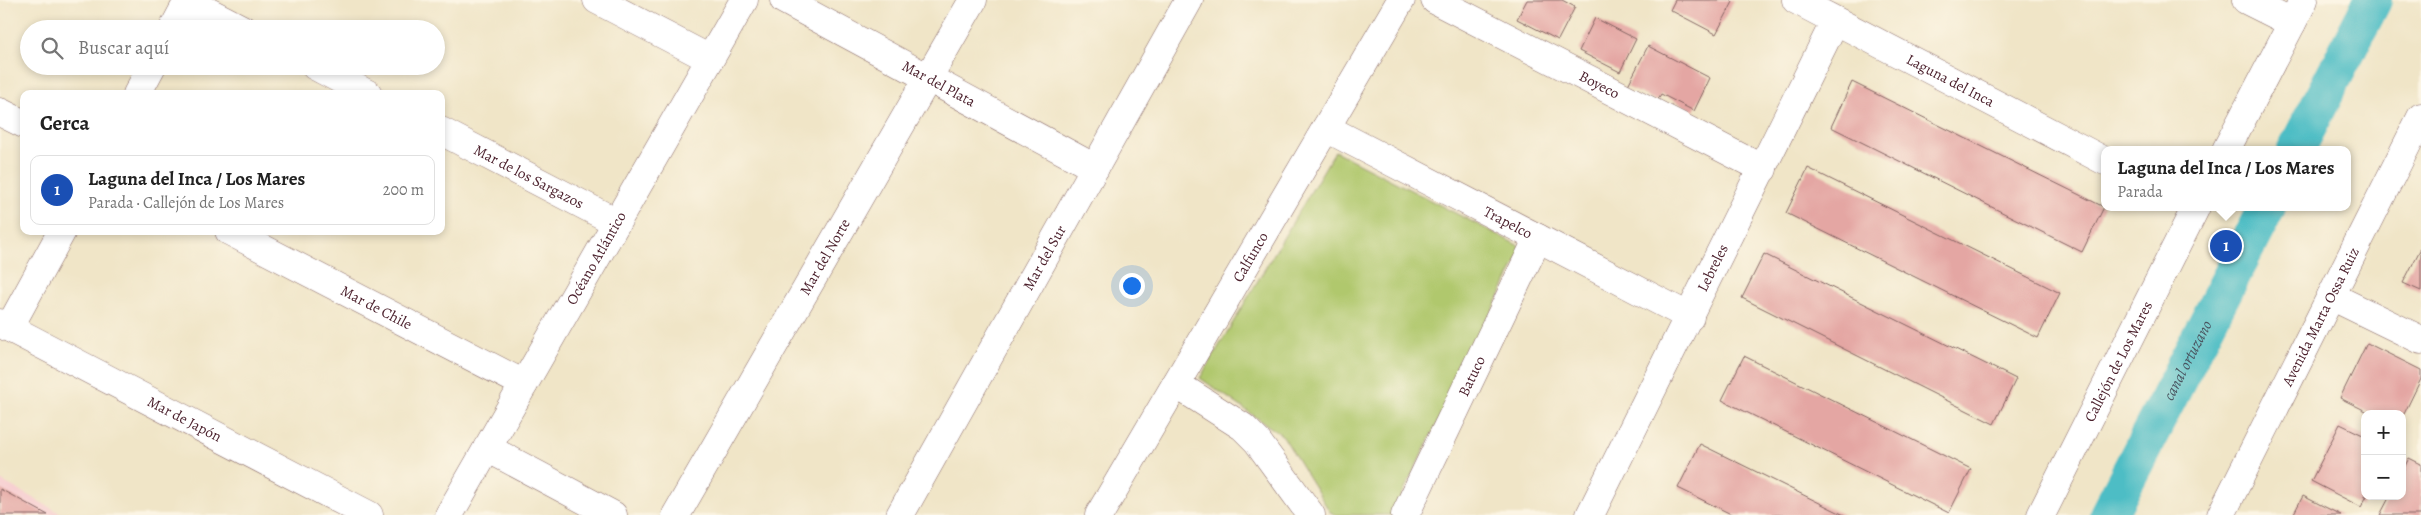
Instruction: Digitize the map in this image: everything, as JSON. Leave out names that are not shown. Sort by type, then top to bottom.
[{"type":"street","points":[[177,20],[187,0],[225,20]]},
{"type":"street","points":[[596,0],[710,59]]},
{"type":"street","name":"Océano Atlántico","points":[[449,515],[744,0]]},
{"type":"street","name":"Mar del Plata","points":[[784,0],[1095,168]]},
{"type":"street","name":"Mar del Norte","points":[[676,515],[973,0]]},
{"type":"street","name":"Mar del Sur","points":[[900,515],[1190,0]]},
{"type":"street","name":"Calfunco","points":[[1099,515],[1401,0]]},
{"type":"street","name":"Boyeco","points":[[1435,0],[1763,169]]},
{"type":"street","name":"Laguna del Inca","points":[[1796,0],[2101,159]]},
{"type":"street","points":[[2228,146],[2298,12],[2246,0]]},
{"type":"street","name":"Lebreles","points":[[1590,515],[1690,317],[1835,21]]},
{"type":"street","points":[[139,90],[147,75]]},
{"type":"street","points":[[332,75],[360,90]]},
{"type":"street","points":[[0,112],[20,122]]},
{"type":"street","name":"Avenida Marta Ossa Ruiz","points":[[2221,515],[2421,118]]},
{"type":"street","name":"Trapelco","points":[[1326,128],[1690,317]]},
{"type":"street","name":"Mar de los Sargazos","points":[[445,133],[616,222]]},
{"type":"street","name":"Callejón de Los Mares","points":[[2041,515],[2193,211]]},
{"type":"street","points":[[4,325],[60,235]]},
{"type":"street","name":"Mar de Chile","points":[[237,235],[524,384]]},
{"type":"street","name":"Batuco","points":[[1405,515],[1538,238]]},
{"type":"street","points":[[2331,296],[2421,340]]},
{"type":"street","name":"Mar de Japón","points":[[4,325],[369,515]]},
{"type":"street","points":[[1176,384],[1243,427],[1257,441],[1311,515]]},
{"type":"street","points":[[487,448],[613,515]]},
{"type":"shaded area","points":[[0,480],[64,515],[0,515]]},
{"type":"green space","points":[[1335,151],[1523,248],[1392,515],[1336,515],[1330,512],[1283,436],[1200,378]]},
{"type":"building","points":[[1527,0],[1562,0],[1575,7],[1558,40],[1517,19]]},
{"type":"building","points":[[1675,0],[1730,0],[1733,2],[1716,34],[1670,10]]},
{"type":"building","points":[[1595,18],[1636,39],[1620,72],[1579,51]]},
{"type":"building","points":[[1648,46],[1710,78],[1694,111],[1661,94],[1657,101],[1627,87]]},
{"type":"building","points":[[1852,82],[2101,206],[2102,211],[2082,252],[1831,127]]},
{"type":"building","points":[[1808,168],[2060,293],[2038,338],[1786,213]]},
{"type":"building","points":[[2421,248],[2421,291],[2403,283]]},
{"type":"building","points":[[1764,254],[2016,379],[1994,424],[1742,298]]},
{"type":"building","points":[[2367,343],[2421,370],[2421,379],[2406,410],[2364,410],[2340,398]]},
{"type":"building","points":[[1744,356],[1971,469],[1949,513],[1722,400]]},
{"type":"building","points":[[2340,424],[2361,434],[2361,500],[2365,500],[2361,507],[2311,481]]},
{"type":"building","points":[[1700,444],[1844,515],[1733,515],[1678,488]]},
{"type":"building","points":[[2409,458],[2421,464],[2421,515],[2380,515],[2388,500],[2406,500],[2406,464]]},
{"type":"building","points":[[0,489],[48,515],[0,515]]},
{"type":"building","points":[[2303,496],[2341,515],[2293,515]]},
{"type":"waterway","name":"canal ortuzano","points":[[2298,146],[2373,0]]},
{"type":"waterway","name":"canal ortuzano","points":[[2108,515],[2265,211]]},
{"type":"place","name":"Laguna del Inca / Los Mares","points":[[2226,246]]}]
